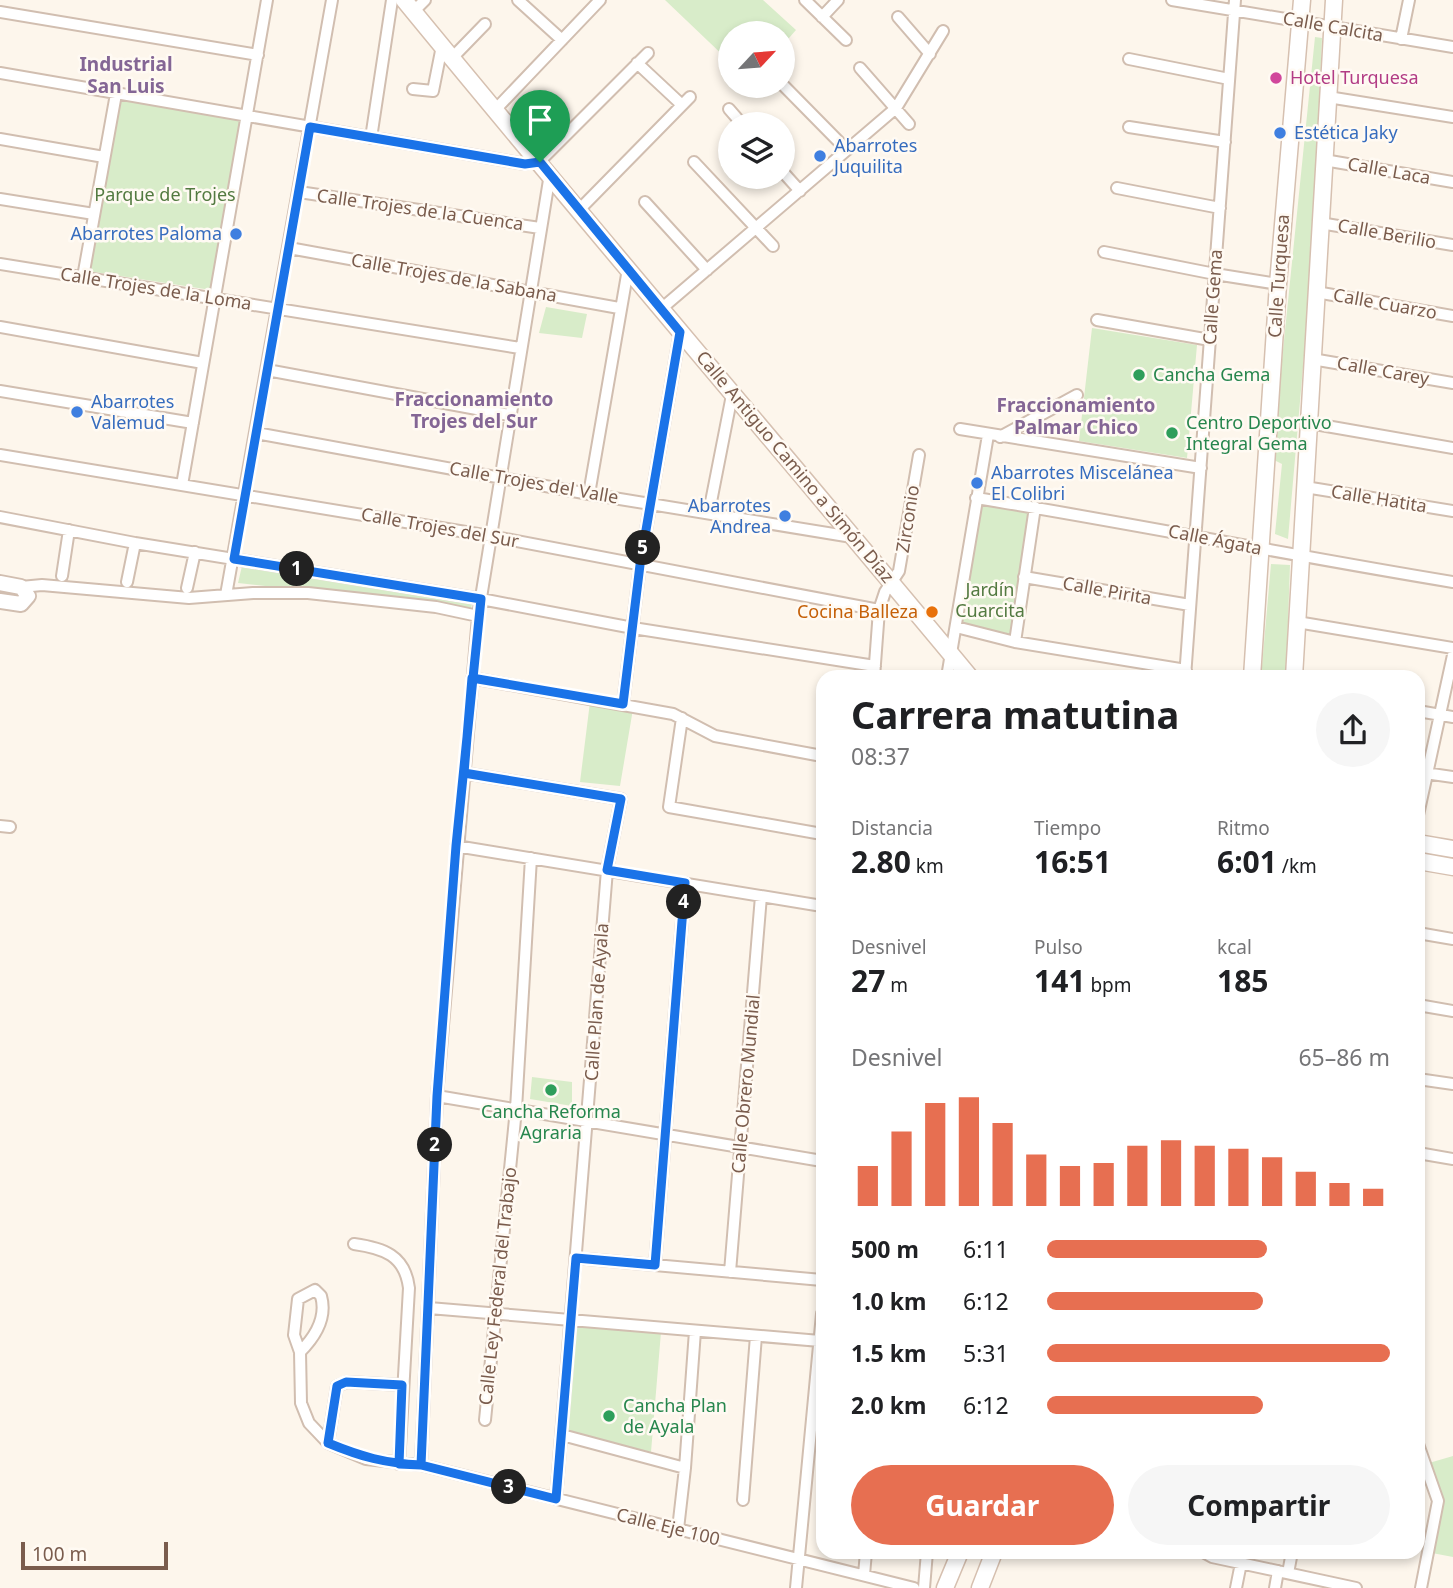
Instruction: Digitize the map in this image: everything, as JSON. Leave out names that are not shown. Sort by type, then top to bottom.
[{"type":"main road","name":"Calle Turquesa","points":[[1252,670],[1278,284],[1302,0]]},
{"type":"main road","points":[[1294,670],[1334,0]]},
{"type":"main road","name":"Calle Antiguo Camino a Simón Díaz","points":[[414,4],[447,52],[732,395],[892,580],[964,670]]},
{"type":"main road","points":[[1425,844],[1453,849]]},
{"type":"main road","points":[[1425,862],[1453,867]]},
{"type":"main road","points":[[945,1588],[957,1559]]},
{"type":"main road","points":[[980,1588],[991,1559]]},
{"type":"street","points":[[182,485],[267,0]]},
{"type":"street","points":[[226,595],[332,0]]},
{"type":"street","points":[[371,138],[392,0]]},
{"type":"street","points":[[518,0],[562,40]]},
{"type":"street","points":[[496,109],[600,0]]},
{"type":"street","points":[[806,0],[846,40]]},
{"type":"street","points":[[822,17],[838,0]]},
{"type":"street","name":"Calle Calcita","points":[[1174,0],[1235,5],[1300,22],[1453,47]]},
{"type":"street","points":[[1401,39],[1409,0]]},
{"type":"street","name":"Calle Gema","points":[[1185,670],[1235,5]]},
{"type":"street","points":[[0,12],[258,55]]},
{"type":"street","points":[[898,17],[930,54]]},
{"type":"street","points":[[413,89],[433,91],[447,52],[485,24]]},
{"type":"street","points":[[661,309],[896,108],[943,31]]},
{"type":"street","points":[[421,1465],[437,1096],[472,678],[478,616],[499,476],[540,228],[545,168],[648,53]]},
{"type":"street","points":[[1129,59],[1229,79]]},
{"type":"street","points":[[579,211],[686,101],[637,63]]},
{"type":"street","points":[[860,68],[909,124]]},
{"type":"street","points":[[0,73],[545,168]]},
{"type":"street","points":[[83,277],[116,93]]},
{"type":"street","points":[[795,97],[847,150]]},
{"type":"street","points":[[1328,97],[1453,117]]},
{"type":"street","points":[[1129,127],[1225,142]]},
{"type":"street","points":[[0,139],[104,157]]},
{"type":"street","name":"Calle Laca","points":[[1324,160],[1453,182]]},
{"type":"street","points":[[694,162],[773,246]]},
{"type":"street","points":[[795,185],[800,191]]},
{"type":"street","points":[[1116,188],[1220,208]]},
{"type":"street","name":"Calle Trojes de la Cuenca","points":[[299,192],[540,228]]},
{"type":"street","points":[[0,199],[94,214]]},
{"type":"street","points":[[645,202],[707,270]]},
{"type":"street","name":"Calle Berilio","points":[[1320,223],[1453,245]]},
{"type":"street","name":"Calle Trojes de la Sabana","points":[[289,248],[620,308]]},
{"type":"street","points":[[1104,252],[1278,284]]},
{"type":"street","name":"Calle Trojes de la Loma","points":[[0,264],[520,348]]},
{"type":"street","points":[[589,494],[628,269]]},
{"type":"street","name":"Calle Cuarzo","points":[[1316,292],[1453,316]]},
{"type":"street","points":[[1097,320],[1210,340]]},
{"type":"street","points":[[0,327],[203,363]]},
{"type":"street","points":[[623,704],[640,565],[680,332]]},
{"type":"street","name":"Calle Carey","points":[[1312,359],[1453,383]]},
{"type":"street","points":[[267,370],[509,415]]},
{"type":"street","points":[[0,391],[193,424]]},
{"type":"street","points":[[948,670],[976,498],[994,436],[1077,394]]},
{"type":"street","points":[[709,512],[732,395]]},
{"type":"street","points":[[1308,423],[1453,447]]},
{"type":"street","points":[[960,429],[1200,468]]},
{"type":"street","name":"Calle Trojes del Valle","points":[[256,433],[589,494],[855,537]]},
{"type":"street","name":"Calle Trojes del Sur","points":[[0,455],[490,536],[879,610]]},
{"type":"street","name":"Zirconio","points":[[874,670],[879,610],[892,580],[900,571],[919,455]]},
{"type":"street","name":"Calle Hatita","points":[[1305,487],[1453,511]]},
{"type":"street","name":"Calle Ágata","points":[[976,498],[1196,535],[1301,558],[1453,582]]},
{"type":"street","points":[[1015,642],[1035,508]]},
{"type":"street","points":[[0,517],[135,543],[481,599],[863,670]]},
{"type":"street","points":[[62,576],[69,530]]},
{"type":"street","points":[[127,582],[135,543]]},
{"type":"street","points":[[187,588],[195,552]]},
{"type":"street","name":"Calle Pirita","points":[[1024,577],[1190,605]]},
{"type":"street","points":[[0,583],[22,587],[42,585],[189,598],[308,593],[436,607],[478,616]]},
{"type":"street","points":[[0,601],[21,604],[26,601],[26,590],[22,587]]},
{"type":"street","points":[[1297,622],[1453,649]]},
{"type":"street","points":[[956,626],[1015,642],[1164,670]]},
{"type":"street","points":[[1425,762],[1440,715],[1453,656]]},
{"type":"street","points":[[472,678],[623,704],[682,718],[715,736],[816,755]]},
{"type":"street","points":[[1425,712],[1453,717]]},
{"type":"street","points":[[682,718],[669,807],[816,833]]},
{"type":"street","points":[[1425,772],[1453,777]]},
{"type":"street","name":"Calle Plan de Ayala","points":[[464,773],[621,799],[607,870],[556,1499]]},
{"type":"street","points":[[456,846],[816,905]]},
{"type":"street","name":"Calle Ley Federal del Trabajo","points":[[485,1420],[516,1109],[531,858]]},
{"type":"street","points":[[655,1265],[685,883]]},
{"type":"street","name":"Calle Obrero Mundial","points":[[730,1272],[761,896]]},
{"type":"street","points":[[1425,934],[1453,939]]},
{"type":"street","points":[[1425,1006],[1453,1011]]},
{"type":"street","points":[[1425,1080],[1453,1084]]},
{"type":"street","points":[[437,1096],[816,1160]]},
{"type":"street","points":[[1425,1154],[1453,1159]]},
{"type":"street","points":[[354,1244],[379,1247],[396,1257],[407,1273],[409,1288],[399,1464]]},
{"type":"street","points":[[576,1258],[816,1279]]},
{"type":"street","points":[[300,1352],[314,1339],[322,1313],[321,1296],[315,1290],[298,1298],[294,1335],[300,1352],[301,1402],[309,1423],[328,1443]]},
{"type":"street","points":[[429,1308],[816,1342]]},
{"type":"street","points":[[678,1529],[695,1331]]},
{"type":"street","points":[[743,1500],[755,1336]]},
{"type":"street","points":[[328,1443],[337,1386],[346,1382],[402,1385]]},
{"type":"street","points":[[796,1588],[816,1427]]},
{"type":"street","points":[[562,1435],[685,1468]]},
{"type":"street","name":"Calle Eje 100","points":[[328,1443],[366,1459],[421,1465],[914,1588]]},
{"type":"street","points":[[1421,1588],[1438,1501],[1425,1464]]},
{"type":"street","points":[[864,1576],[865,1559]]},
{"type":"street","points":[[924,1588],[926,1559]]},
{"type":"street","points":[[1275,1588],[1289,1559]]},
{"type":"street","points":[[1236,1588],[1244,1560],[1283,1572],[1356,1588]]},
{"type":"green space","points":[[665,0],[763,0],[786,21],[718,21],[718,51]]},
{"type":"green space","points":[[1315,37],[1322,38],[1312,264],[1288,539],[1275,534],[1282,464],[1274,460]]},
{"type":"green space","name":"Parque de Trojes","points":[[119,98],[243,120],[211,290],[88,271]]},
{"type":"green space","points":[[546,307],[587,314],[582,338],[539,333]]},
{"type":"green space","points":[[1092,328],[1197,345],[1187,458],[1079,441]]},
{"type":"green space","name":"Jardín Cuarcita","points":[[978,501],[1032,510],[1014,640],[958,626]]},
{"type":"green space","points":[[1271,564],[1290,565],[1286,670],[1262,670]]},
{"type":"green space","points":[[242,566],[472,603],[471,609],[238,583]]},
{"type":"green space","points":[[590,702],[633,709],[620,786],[580,782]]},
{"type":"green space","name":"Cancha Reforma Agraria","points":[[532,1077],[572,1082],[572,1106],[530,1099]]},
{"type":"green space","points":[[575,1325],[661,1332],[651,1452],[566,1432]]},
{"type":"green space","points":[[1453,1456],[1453,1557],[1432,1553],[1443,1499],[1429,1463]]},
{"type":"place","name":"Hotel Turquesa","points":[[1276,78]]},
{"type":"place","name":"Estética Jaky","points":[[1280,133]]},
{"type":"place","name":"Abarrotes Juquilita","points":[[820,156]]},
{"type":"place","name":"Abarrotes Paloma","points":[[236,234]]},
{"type":"place","name":"Cancha Gema","points":[[1139,375]]},
{"type":"place","name":"Abarrotes Valemud","points":[[77,412]]},
{"type":"place","name":"Centro Deportivo Integral Gema","points":[[1172,433]]},
{"type":"place","name":"Abarrotes Miscelánea El Colibri","points":[[977,483]]},
{"type":"place","name":"Abarrotes Andrea","points":[[785,516]]},
{"type":"place","name":"Cocina Balleza","points":[[932,612]]},
{"type":"place","name":"Cancha Reforma Agraria","points":[[551,1090]]},
{"type":"place","name":"Cancha Plan de Ayala","points":[[609,1416]]},
{"type":"district","name":"Industrial San Luis","points":[[126,75]]},
{"type":"district","name":"Fraccionamiento Trojes del Sur","points":[[474,410]]},
{"type":"district","name":"Fraccionamiento Palmar Chico","points":[[1076,416]]},
{"type":"route","points":[[540,162],[525,164],[310,127],[234,559],[481,599],[478,616],[472,678],[464,773],[456,846],[437,1096],[421,1465],[399,1464],[402,1385],[346,1382],[337,1386],[334,1390],[328,1443],[366,1459],[399,1464],[421,1465],[556,1499],[576,1258],[655,1265],[685,883],[607,870],[621,799],[464,773],[472,678],[623,704],[640,565],[680,332],[540,162]]}]
